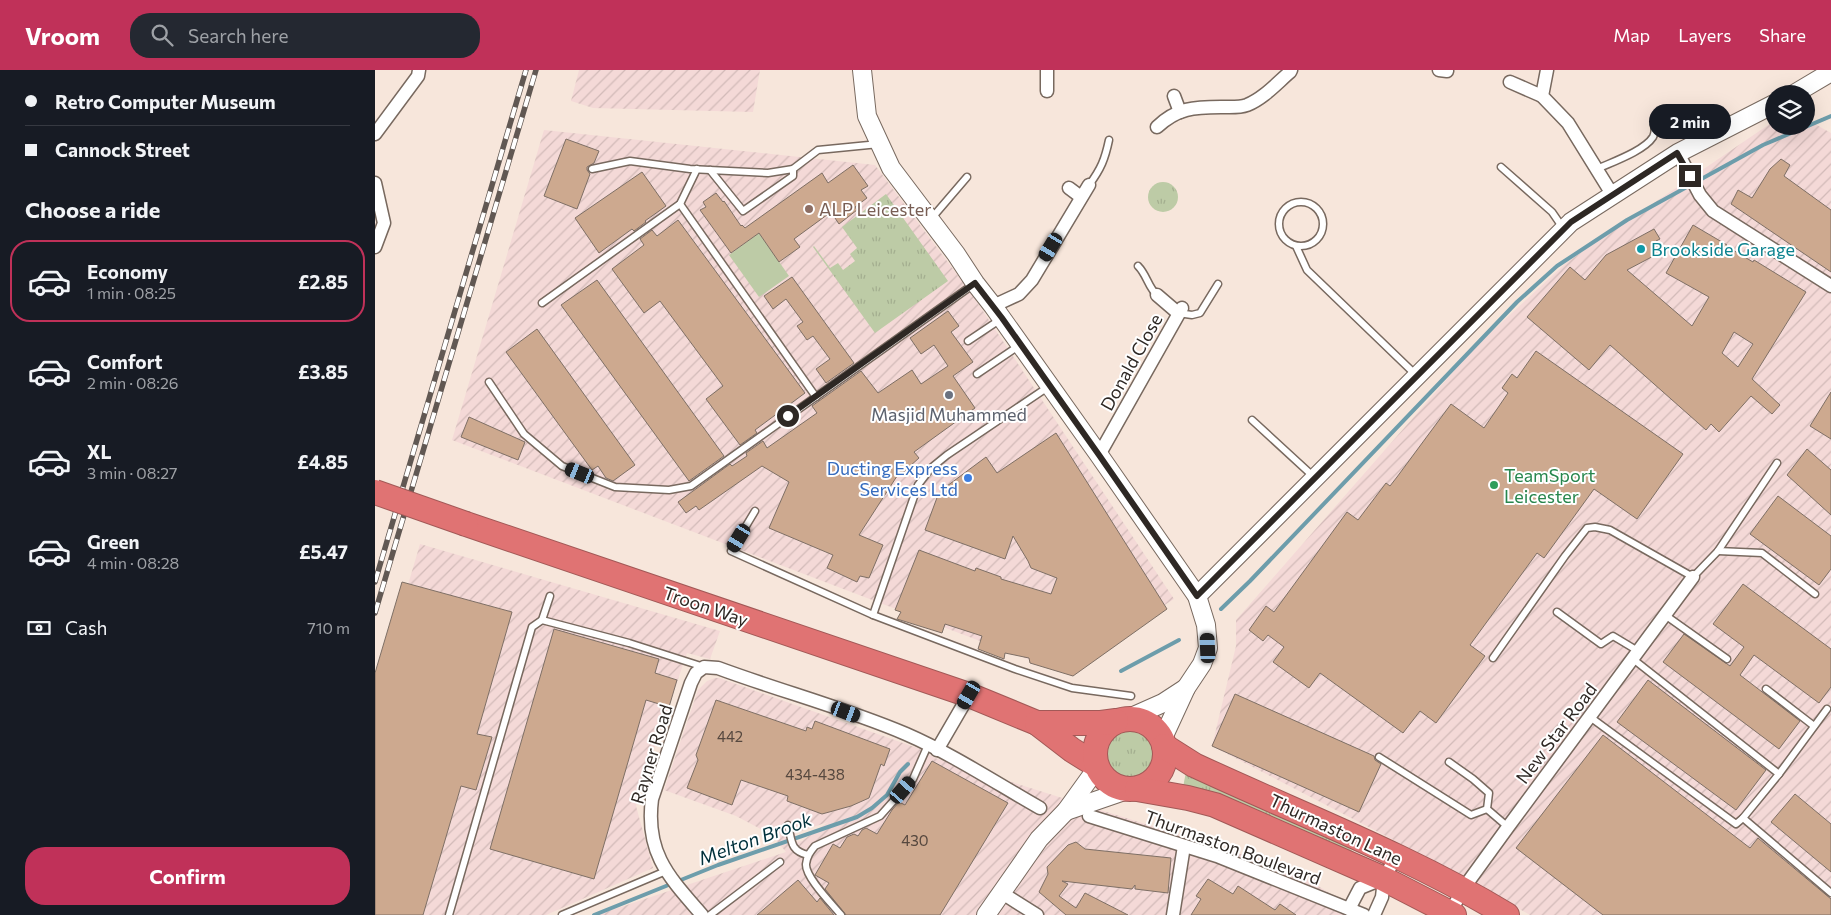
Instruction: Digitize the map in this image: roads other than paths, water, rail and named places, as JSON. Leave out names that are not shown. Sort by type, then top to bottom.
[{"type":"highway","name":"Troon Way","points":[[375,492],[969,695],[1037,722],[1072,750],[1096,766]]},
{"type":"highway","name":"Troon Way","points":[[1037,722],[1101,723],[1125,712]]},
{"type":"highway","points":[[1125,712],[1148,724],[1156,731],[1163,743],[1165,757],[1163,768],[1156,778],[1148,785],[1132,789],[1111,784],[1104,779],[1096,766],[1095,749],[1100,734],[1125,712]]},
{"type":"highway","name":"Thurmaston Lane","points":[[1163,743],[1194,765],[1397,856],[1463,889],[1507,915]]},
{"type":"highway","name":"Thurmaston Lane","points":[[1132,789],[1188,798],[1215,805],[1384,879],[1452,914]]},
{"type":"street","points":[[375,134],[418,76],[419,70]]},
{"type":"street","points":[[862,70],[867,116],[891,168],[1021,344],[1197,596],[1206,625],[1208,648],[1202,664],[1186,688],[1163,743]]},
{"type":"street","points":[[1047,70],[1047,91]]},
{"type":"street","points":[[1157,127],[1169,117],[1191,108],[1247,105],[1271,90],[1291,70]]},
{"type":"street","points":[[1439,70],[1447,71]]},
{"type":"street","points":[[1541,96],[1547,70]]},
{"type":"street","points":[[1808,85],[1828,72]]},
{"type":"street","points":[[1509,82],[1541,96],[1568,123],[1612,194]]},
{"type":"street","points":[[1174,96],[1180,112]]},
{"type":"street","points":[[1197,596],[1564,228],[1612,194],[1677,153],[1765,109]]},
{"type":"street","points":[[1677,153],[1700,194],[1713,211],[1831,286]]},
{"type":"street","points":[[375,183],[384,222],[375,247]]},
{"type":"street","points":[[998,312],[1019,294],[1031,280],[1089,185]]},
{"type":"street","points":[[1069,188],[1081,197]]},
{"type":"street","name":"Donald Close","points":[[1099,455],[1180,311],[1157,295]]},
{"type":"street","name":"New Star Road","points":[[1452,914],[1463,889],[1693,576]]},
{"type":"street","points":[[704,667],[718,668],[905,734],[932,747],[1040,808]]},
{"type":"street","name":"Rayner Road","points":[[702,915],[667,873],[653,844],[650,814],[651,799],[691,683],[696,673],[704,667]]},
{"type":"street","points":[[1125,712],[1163,703],[1186,688]]},
{"type":"street","points":[[932,747],[969,695]]},
{"type":"street","points":[[986,915],[1039,839],[1066,811],[1096,766]]},
{"type":"street","points":[[1066,811],[1132,789]]},
{"type":"street","name":"Thurmaston Boulevard","points":[[1089,816],[1217,856],[1364,915]]},
{"type":"street","points":[[1173,915],[1184,846]]},
{"type":"street","points":[[1374,915],[1382,897],[1384,879],[1397,856]]},
{"type":"street","points":[[1349,909],[1360,888],[1384,879]]},
{"type":"street","points":[[1001,893],[1037,915]]},
{"type":"lane","points":[[1597,169],[1644,145],[1653,138],[1655,132],[1654,125]]},
{"type":"lane","points":[[1089,185],[1101,169],[1109,140]]},
{"type":"lane","points":[[592,169],[630,161],[697,169],[768,173],[793,169],[818,150],[880,144]]},
{"type":"lane","points":[[1501,166],[1552,212],[1564,228]]},
{"type":"lane","points":[[542,303],[680,204],[697,169]]},
{"type":"lane","points":[[710,170],[743,211],[793,176],[793,169]]},
{"type":"lane","points":[[931,220],[967,178]]},
{"type":"lane","points":[[1296,246],[1303,246],[1317,240],[1324,227],[1320,212],[1315,206],[1301,201],[1287,206],[1279,218],[1280,232],[1289,243],[1296,246],[1307,270],[1417,376]]},
{"type":"lane","points":[[680,204],[816,397]]},
{"type":"lane","points":[[1139,266],[1157,295]]},
{"type":"lane","points":[[489,382],[524,434],[562,466],[615,487],[669,490],[691,486],[975,283]]},
{"type":"lane","points":[[1180,311],[1192,315],[1200,313],[1218,284]]},
{"type":"lane","points":[[968,341],[998,312]]},
{"type":"lane","points":[[977,374],[1021,344]]},
{"type":"lane","points":[[873,614],[918,486],[931,468],[947,455],[1050,386]]},
{"type":"lane","points":[[1252,420],[1315,478]]},
{"type":"lane","points":[[1493,658],[1587,528],[1595,527],[1610,530],[1693,576],[1718,552],[1777,464]]},
{"type":"lane","points":[[755,511],[731,551],[873,614],[1072,688],[1125,712]]},
{"type":"lane","points":[[1718,552],[1762,553],[1815,594]]},
{"type":"lane","points":[[449,915],[532,627],[542,620],[550,596]]},
{"type":"lane","points":[[1557,612],[1601,644],[1613,636],[1779,774]]},
{"type":"lane","points":[[1665,615],[1727,659]]},
{"type":"lane","points":[[542,620],[629,643],[704,667]]},
{"type":"lane","points":[[1766,689],[1814,726]]},
{"type":"lane","points":[[1589,717],[1736,824],[1779,774],[1827,709]]},
{"type":"lane","points":[[841,915],[810,876],[806,866],[808,855],[815,846],[881,816],[913,779],[932,747]]},
{"type":"lane","points":[[1379,757],[1471,815],[1487,809]]},
{"type":"lane","points":[[1449,762],[1489,793],[1487,809]]},
{"type":"lane","points":[[1487,809],[1508,826]]},
{"type":"lane","points":[[1743,818],[1831,893]]},
{"type":"lane","points":[[788,826],[793,847],[799,853],[808,855]]},
{"type":"lane","points":[[711,915],[780,862]]},
{"type":"lane","points":[[562,915],[667,873]]},
{"type":"waterway","name":"Melton Brook","points":[[1221,609],[1517,302],[1557,266],[1627,220],[1763,145],[1831,116]]},
{"type":"waterway","name":"Melton Brook","points":[[1121,671],[1179,640]]},
{"type":"waterway","name":"Melton Brook","points":[[594,915],[718,865],[857,817],[872,808],[887,795],[900,772],[908,764]]},
{"type":"railway","points":[[375,582],[526,70]]},
{"type":"railway","points":[[375,613],[536,70]]},
{"type":"place","name":"ALP Leicester","points":[[809,209]]},
{"type":"place","name":"Brookside Garage","points":[[1641,249]]},
{"type":"place","name":"Masjid Muhammed","points":[[949,395]]},
{"type":"place","name":"Ducting Express Services Ltd","points":[[968,478]]},
{"type":"place","name":"TeamSport Leicester","points":[[1494,485]]}]
